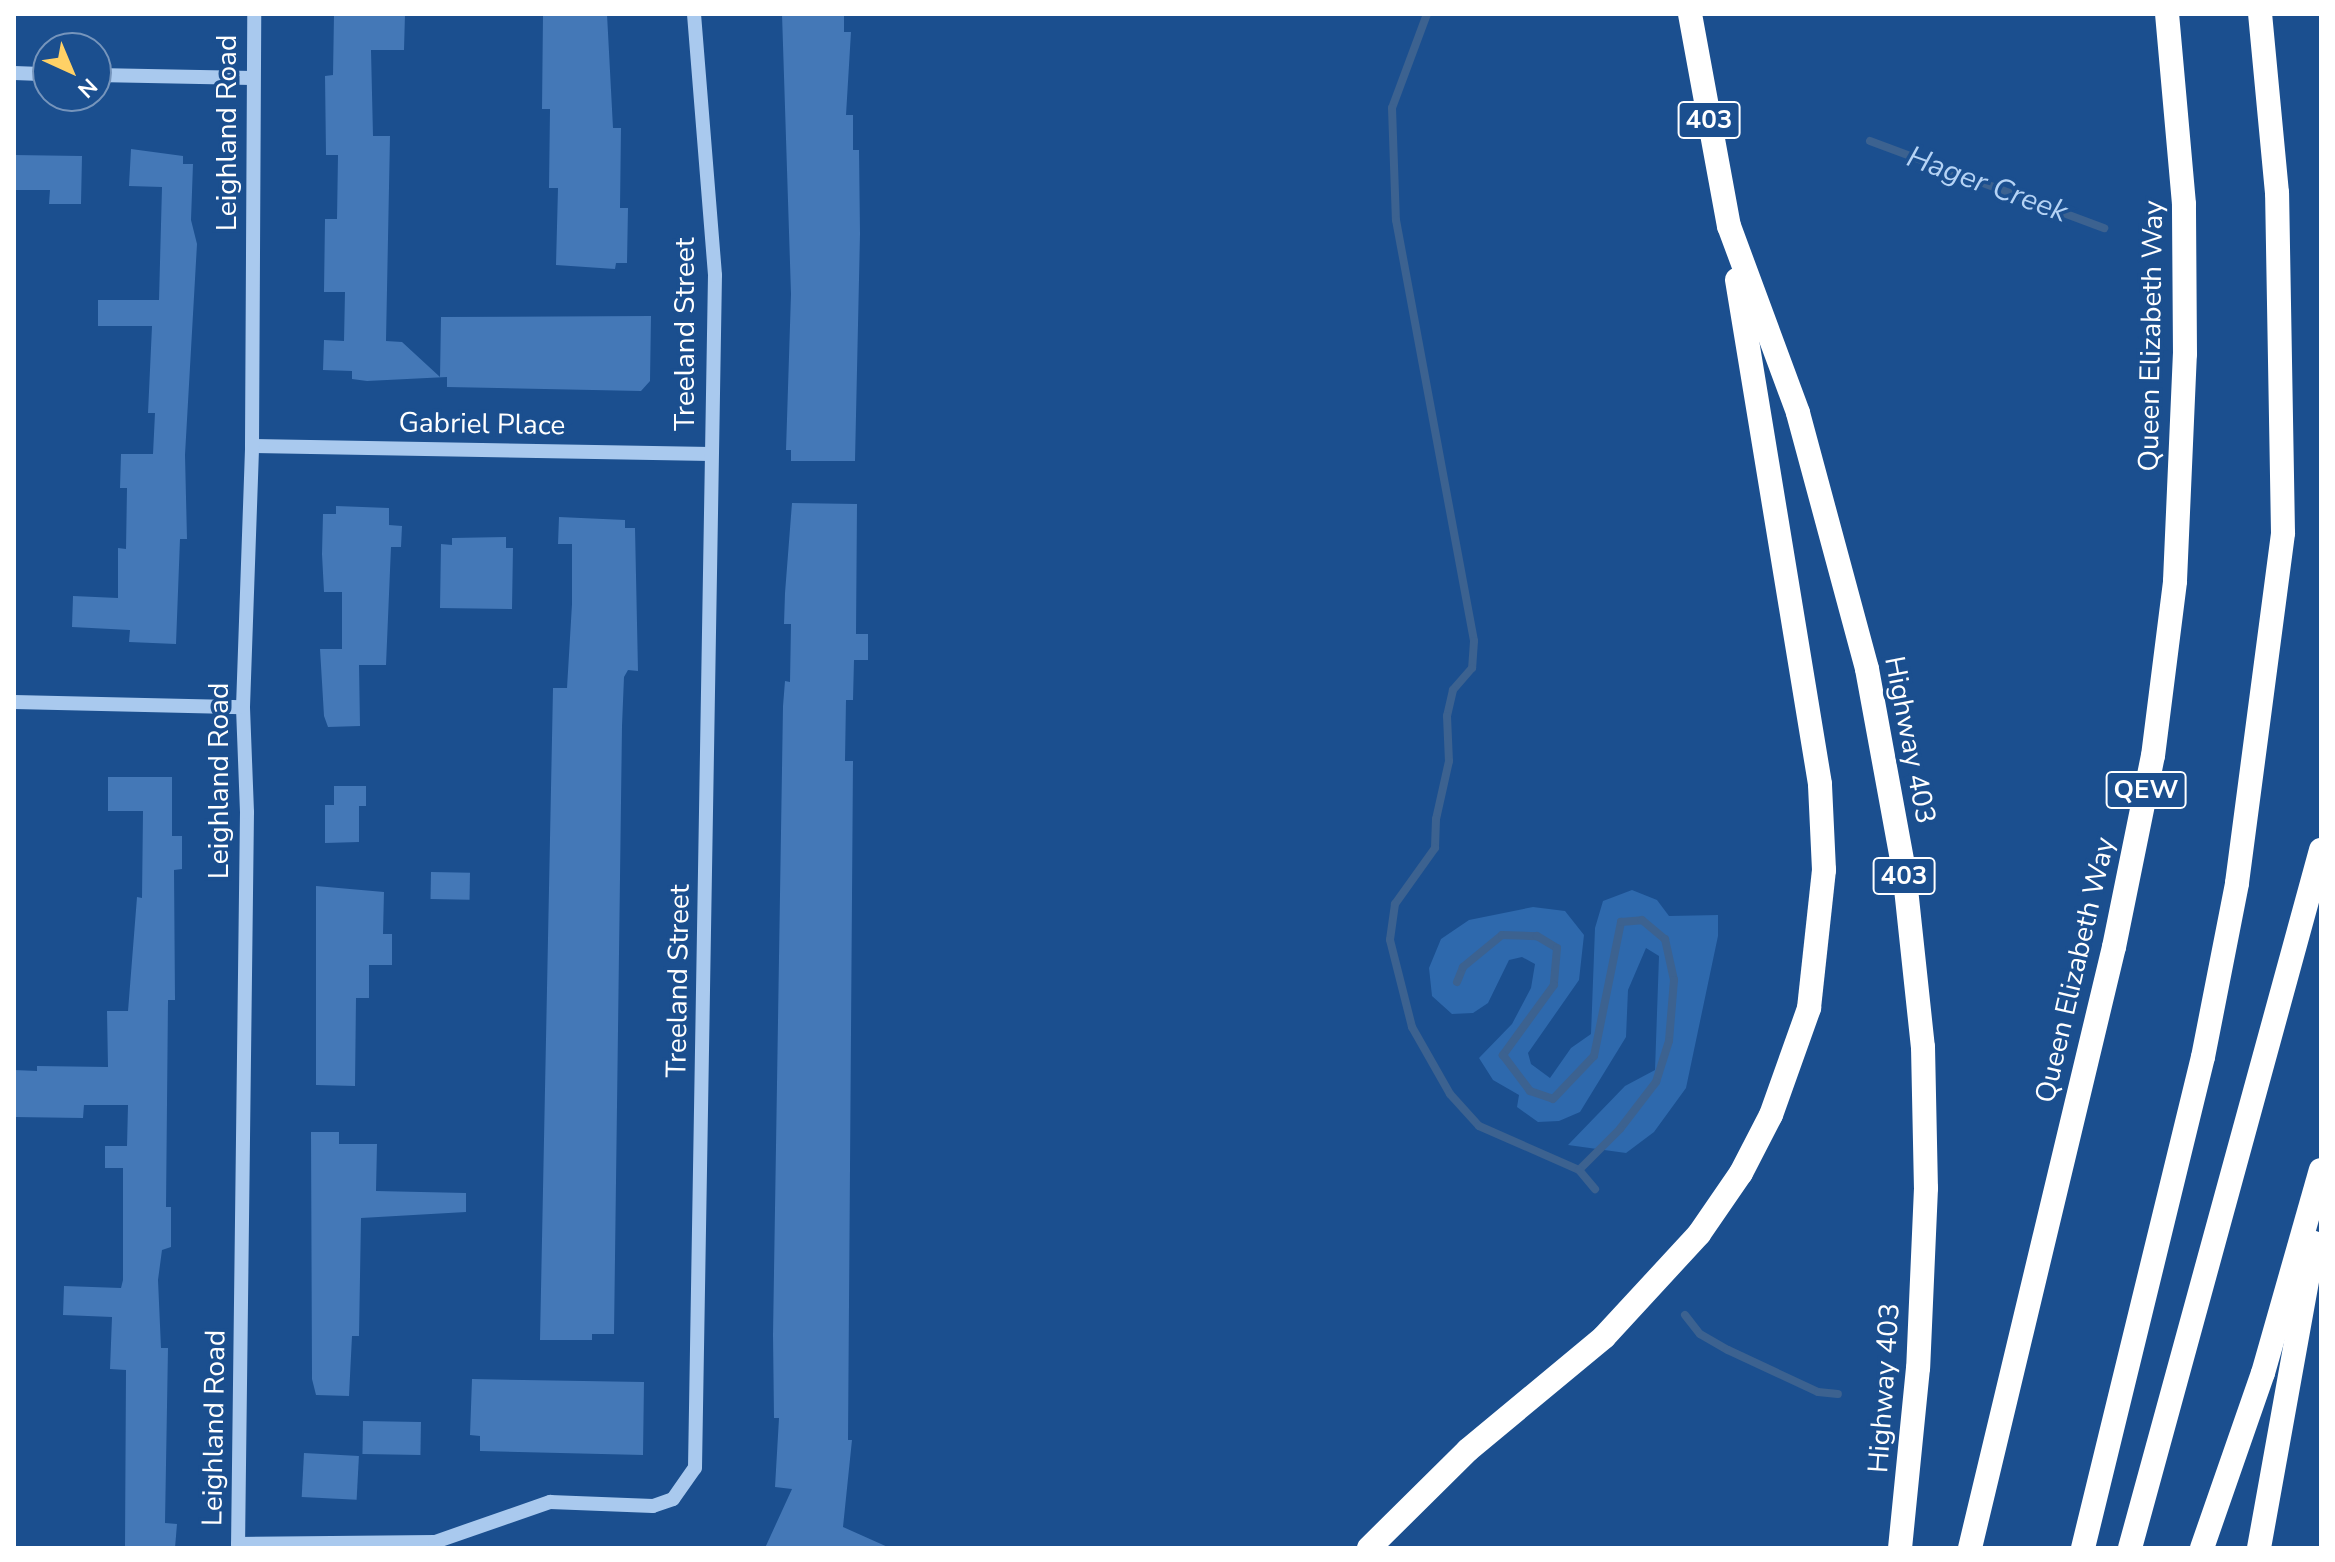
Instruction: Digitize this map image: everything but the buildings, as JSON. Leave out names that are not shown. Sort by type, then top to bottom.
[{"type":"highway","name":"Highway 403","points":[[1690,14],[1729,226],[1810,458],[1867,669],[1904,870],[1923,1047],[1926,1188],[1918,1368],[1900,1548]]},
{"type":"highway","name":"Queen Elizabeth Way","points":[[1970,1548],[2114,947],[2153,756],[2175,581],[2185,354],[2184,204],[2167,14]]},
{"type":"highway","points":[[2083,1548],[2203,1057],[2237,883],[2283,533],[2277,193],[2260,14]]},
{"type":"highway","points":[[1369,1548],[1468,1450],[1604,1337],[1699,1234],[1741,1173],[1771,1115],[1809,1008],[1824,870],[1820,784],[1729,226]]},
{"type":"highway","points":[[2130,1548],[2321,850]]},
{"type":"highway","points":[[2202,1548],[2263,1373],[2321,1170]]},
{"type":"highway","points":[[2259,1548],[2321,1206]]},
{"type":"street","name":"Leighland Road","points":[[238,1546],[247,812],[243,707],[252,446],[254,14]]},
{"type":"street","name":"Treeland Street","points":[[238,1546],[435,1542],[550,1502],[653,1506],[673,1499],[689,1483],[697,1446],[715,275],[694,14]]},
{"type":"street","points":[[112,75],[252,78]]},
{"type":"street","name":"Gabriel Place","points":[[252,446],[711,454]]},
{"type":"street","points":[[14,702],[243,707]]},
{"type":"shaded area","points":[[1632,890],[1657,900],[1669,916],[1718,915],[1718,936],[1686,1088],[1654,1132],[1626,1153],[1568,1145],[1625,1086],[1655,1070],[1659,956],[1646,948],[1628,990],[1626,1037],[1580,1112],[1559,1121],[1538,1122],[1517,1107],[1519,1095],[1493,1080],[1479,1058],[1512,1024],[1531,988],[1535,964],[1522,957],[1509,960],[1488,1003],[1473,1013],[1452,1014],[1432,996],[1429,968],[1441,939],[1469,920],[1533,907],[1565,911],[1584,935],[1579,980],[1528,1053],[1531,1064],[1550,1078],[1571,1048],[1591,1034],[1595,928],[1603,901]]},
{"type":"waterway","points":[[1427,14],[1392,108],[1396,220],[1474,641],[1472,668],[1453,690],[1447,716],[1449,761],[1436,819],[1435,848],[1395,904],[1390,940],[1412,1027],[1450,1094],[1479,1126],[1579,1170]]},
{"type":"waterway","name":"Hager Creek","points":[[1870,141],[2104,228]]},
{"type":"waterway","points":[[1457,982],[1463,967],[1502,935],[1537,936],[1557,948],[1554,985],[1503,1055],[1530,1091],[1553,1099],[1594,1056],[1621,922],[1642,920],[1665,939],[1674,980],[1669,1041],[1656,1082],[1620,1129],[1579,1170],[1595,1189]]},
{"type":"waterway","points":[[1685,1315],[1700,1334],[1728,1350],[1818,1392],[1838,1394]]}]
